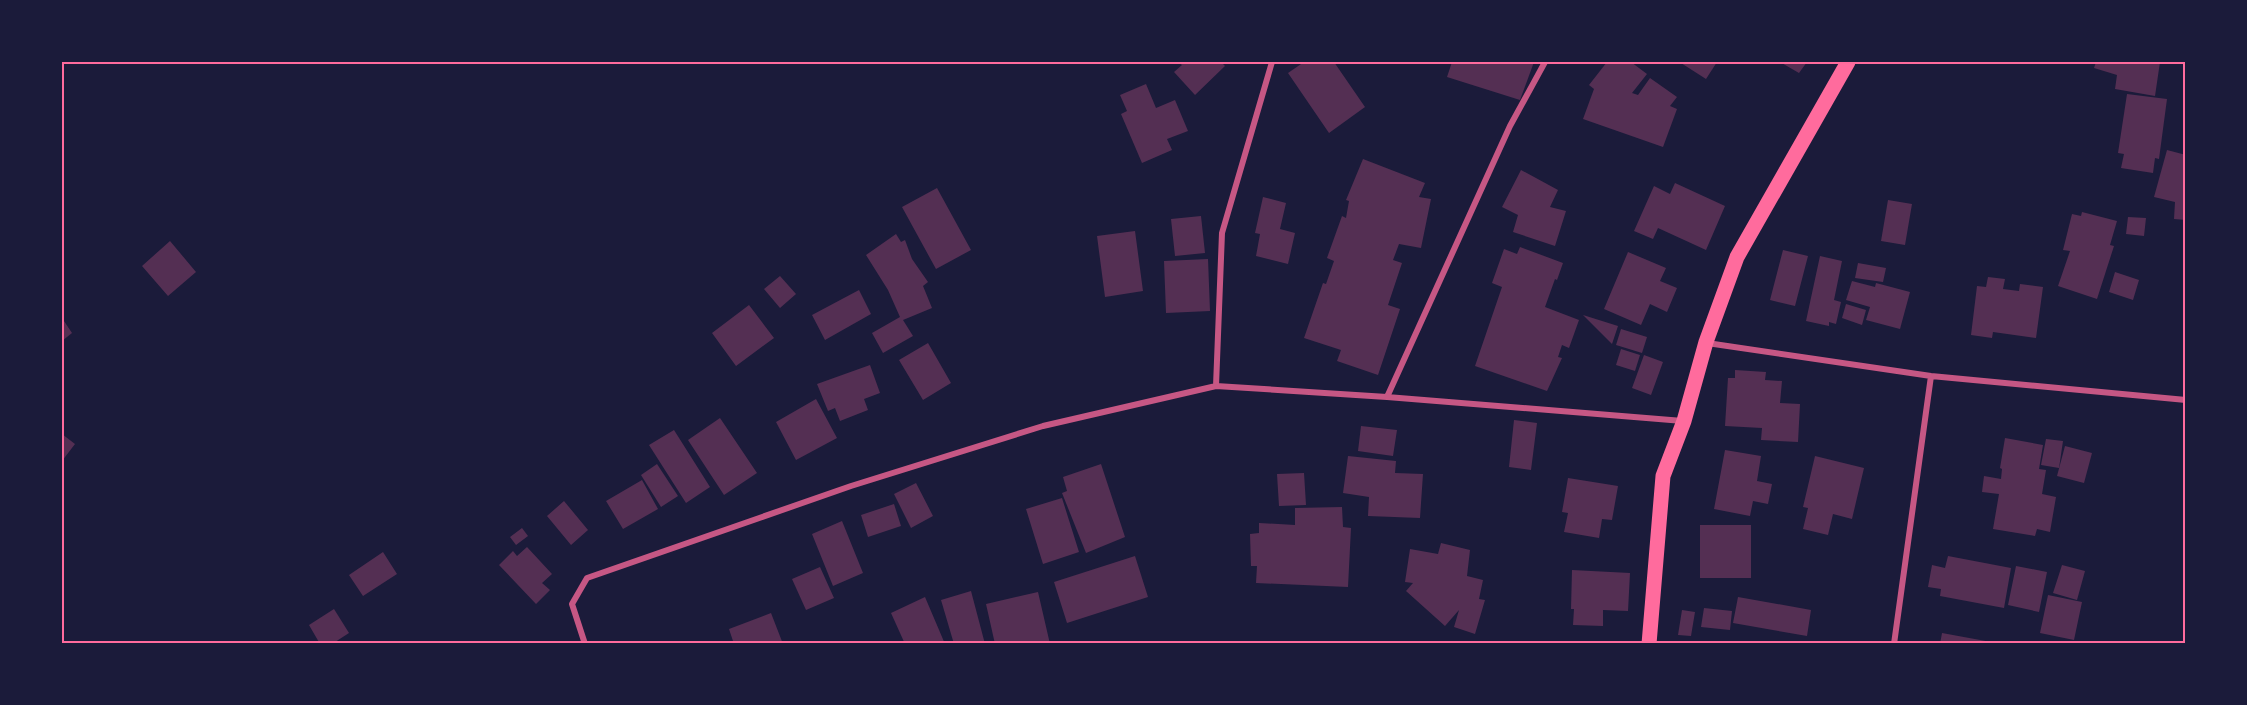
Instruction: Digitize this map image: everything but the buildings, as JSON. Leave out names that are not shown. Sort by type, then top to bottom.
[{"type":"main road","points":[[1650,643],[1663,476],[1684,421],[1706,342],[1737,257],[1848,62]]},
{"type":"street","points":[[1216,386],[1222,233],[1272,62]]},
{"type":"street","points":[[1387,397],[1510,126],[1545,62]]},
{"type":"street","points":[[1706,342],[1931,376],[2186,400]]},
{"type":"street","points":[[1894,644],[1931,376]]},
{"type":"street","points":[[585,644],[572,604],[587,578],[850,486],[1043,426],[1216,386],[1684,421]]}]
